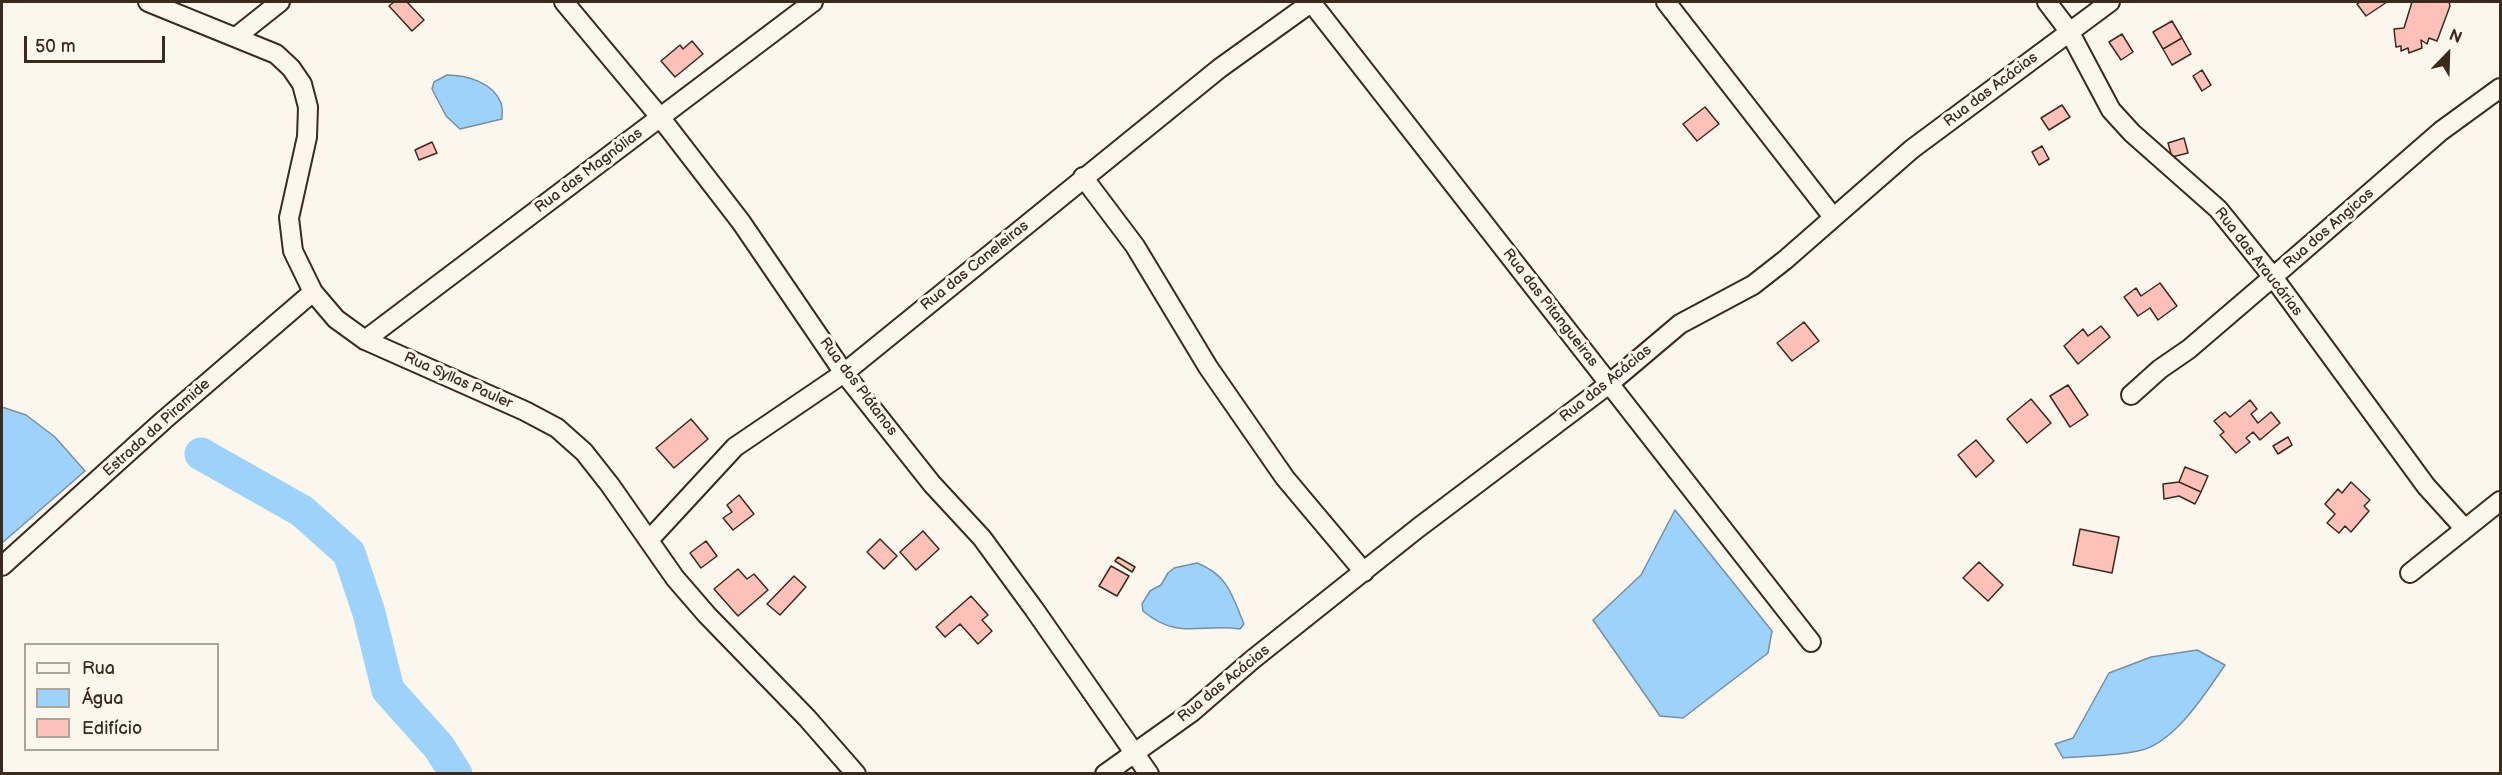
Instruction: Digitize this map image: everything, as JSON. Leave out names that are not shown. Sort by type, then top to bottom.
[{"type":"street","name":"Rua Syllas Pauler","points":[[148,2],[276,54],[291,68],[302,84],[308,107],[307,137],[289,218],[293,251],[314,292],[336,320],[365,340],[525,411],[556,428],[584,452],[650,540],[675,578],[707,615],[807,718],[856,774]]},
{"type":"street","points":[[236,37],[280,2]]},
{"type":"street","name":"Rua dos Plátanos","points":[[564,2],[660,117],[747,231],[844,373],[932,484],[982,538],[1149,774]]},
{"type":"street","name":"Rua das Magnólias","points":[[365,340],[813,2]]},
{"type":"street","name":"Rua das Caneleiras","points":[[650,540],[735,447],[844,373],[1220,68],[1312,2]]},
{"type":"street","name":"Rua das Pitangueiras","points":[[1312,2],[1811,642]]},
{"type":"street","points":[[1666,2],[1833,218]]},
{"type":"street","name":"Rua das Araucárias","points":[[2047,2],[2069,31],[2111,110],[2132,133],[2218,209],[2273,277],[2426,486],[2465,530]]},
{"type":"street","name":"Rua das Acácias","points":[[1105,774],[1192,712],[1252,660],[1609,384],[1680,324],[1753,285],[1785,260],[1912,149],[2110,2]]},
{"type":"street","name":"Rua dos Angicos","points":[[2131,395],[2273,277],[2440,131],[2500,88]]},
{"type":"street","points":[[1083,177],[1135,246],[1208,367],[1285,478],[1364,572]]},
{"type":"street","name":"Estrada da Piramide","points":[[2,566],[164,420],[314,292]]},
{"type":"street","points":[[2410,573],[2500,501]]},
{"type":"water","points":[[447,75],[470,78],[492,90],[501,103],[502,119],[460,129],[446,116],[432,89],[434,82]]},
{"type":"water","points":[[2,407],[26,415],[55,437],[85,471],[2,543]]},
{"type":"water","points":[[1675,510],[1772,631],[1768,653],[1683,718],[1660,716],[1593,620],[1641,575]]},
{"type":"water","points":[[1197,563],[1216,574],[1228,587],[1244,624],[1240,629],[1190,629],[1168,626],[1143,611],[1142,604],[1150,591],[1161,585],[1168,573],[1174,568]]},
{"type":"water","points":[[2197,650],[2225,665],[2188,716],[2164,739],[2138,751],[2063,758],[2055,744],[2073,738],[2109,673],[2151,657]]},
{"type":"building","points":[[394,2],[407,2],[424,20],[412,31],[389,6]]},
{"type":"building","points":[[2387,2],[2366,16],[2357,4]]},
{"type":"building","points":[[2412,2],[2449,2],[2450,6],[2437,41],[2429,38],[2427,44],[2421,40],[2422,48],[2409,53],[2408,48],[2401,51],[2401,46],[2396,47],[2394,29],[2404,28]]},
{"type":"building","points":[[2172,21],[2182,38],[2163,49],[2153,32]]},
{"type":"building","points":[[2122,34],[2133,52],[2121,60],[2109,42]]},
{"type":"building","points":[[2182,38],[2191,54],[2172,65],[2163,49]]},
{"type":"building","points":[[692,41],[703,54],[675,77],[661,61],[680,45],[683,49]]},
{"type":"building","points":[[2202,70],[2211,85],[2202,91],[2193,76]]},
{"type":"building","points":[[2062,105],[2070,117],[2049,130],[2041,118]]},
{"type":"building","points":[[1705,107],[1719,124],[1697,141],[1683,124]]},
{"type":"building","points":[[2184,138],[2188,153],[2172,157],[2168,143]]},
{"type":"building","points":[[432,142],[437,153],[419,160],[415,150]]},
{"type":"building","points":[[2042,146],[2049,159],[2039,165],[2032,152]]},
{"type":"building","points":[[2160,283],[2177,306],[2158,320],[2150,308],[2138,316],[2124,297],[2136,288],[2141,296]]},
{"type":"building","points":[[1804,322],[1819,341],[1792,361],[1777,343]]},
{"type":"building","points":[[2101,326],[2110,337],[2078,364],[2064,346],[2083,329],[2088,336]]},
{"type":"building","points":[[2068,385],[2088,415],[2070,427],[2050,396]]},
{"type":"building","points":[[2031,399],[2051,423],[2027,443],[2007,419]]},
{"type":"building","points":[[2250,400],[2257,409],[2251,414],[2258,423],[2271,412],[2280,423],[2260,440],[2253,432],[2246,438],[2250,442],[2236,453],[2220,435],[2224,432],[2214,421],[2225,412],[2230,417]]},
{"type":"building","points":[[691,419],[708,439],[674,468],[656,448]]},
{"type":"building","points":[[2288,437],[2292,445],[2278,454],[2273,446]]},
{"type":"building","points":[[1976,440],[1994,461],[1976,477],[1958,455]]},
{"type":"building","points":[[2185,467],[2208,476],[2201,492],[2179,482]]},
{"type":"building","points":[[2179,482],[2201,492],[2195,504],[2179,496],[2164,499],[2163,484]]},
{"type":"building","points":[[2351,482],[2370,500],[2364,506],[2369,511],[2351,532],[2345,526],[2339,533],[2327,523],[2335,514],[2325,504],[2338,489],[2342,493]]},
{"type":"building","points":[[739,495],[754,514],[733,530],[723,518],[732,512],[727,505]]},
{"type":"building","points":[[2080,529],[2119,537],[2112,573],[2073,565]]},
{"type":"building","points":[[923,531],[939,549],[916,570],[900,552]]},
{"type":"building","points":[[880,539],[897,556],[884,569],[867,552]]},
{"type":"building","points":[[706,541],[717,556],[701,568],[690,553]]},
{"type":"building","points":[[1118,557],[1135,567],[1132,572],[1115,561]]},
{"type":"building","points":[[1979,562],[2003,585],[1988,601],[1963,578]]},
{"type":"building","points":[[1111,566],[1129,576],[1117,596],[1099,586]]},
{"type":"building","points":[[738,569],[747,579],[754,574],[768,590],[738,616],[714,589]]},
{"type":"building","points":[[794,576],[806,587],[780,615],[767,604]]},
{"type":"building","points":[[971,596],[988,615],[982,620],[992,631],[978,644],[960,624],[945,637],[936,627]]},
{"type":"waterway","points":[[201,454],[302,511],[349,553],[369,613],[388,690],[439,747],[456,774]]}]
